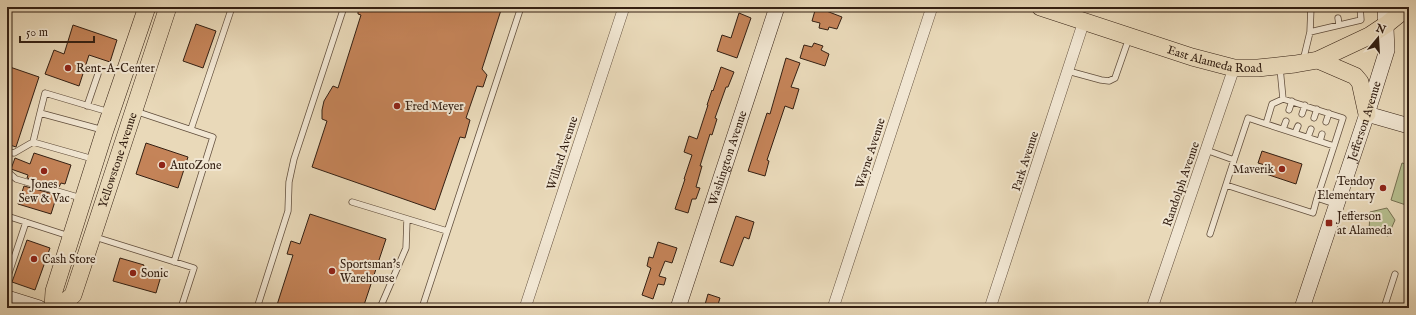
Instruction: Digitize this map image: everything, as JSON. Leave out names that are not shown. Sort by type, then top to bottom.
[{"type":"main road","name":"Yellowstone Avenue","points":[[53,308],[54,291],[95,160],[147,7]]},
{"type":"main road","name":"Yellowstone Avenue","points":[[58,308],[73,295],[135,111],[168,7]]},
{"type":"main road","name":"East Alameda Road","points":[[1040,7],[1192,57],[1234,68],[1258,68],[1310,61],[1369,36],[1408,7]]},
{"type":"main road","points":[[1310,61],[1355,76],[1360,82],[1367,114]]},
{"type":"street","name":"Willard Avenue","points":[[525,308],[624,7]]},
{"type":"street","name":"Washington Avenue","points":[[678,308],[777,7]]},
{"type":"street","name":"Wayne Avenue","points":[[833,308],[932,7]]},
{"type":"street","name":"Jefferson Avenue","points":[[1302,308],[1387,50],[1387,24],[1385,7]]},
{"type":"street","name":"Park Avenue","points":[[990,308],[1084,22]]},
{"type":"street","name":"Randolph Avenue","points":[[1152,308],[1234,68]]},
{"type":"street","points":[[1367,114],[1409,126]]},
{"type":"street","points":[[7,298],[39,308]]},
{"type":"lane","points":[[191,129],[232,7]]},
{"type":"lane","points":[[257,308],[288,211],[289,182],[294,159],[344,7]]},
{"type":"lane","points":[[422,308],[521,7]]},
{"type":"lane","points":[[1310,61],[1311,7]]},
{"type":"lane","points":[[1310,32],[1361,20],[1360,7]]},
{"type":"lane","points":[[1338,18],[1339,25]]},
{"type":"lane","points":[[1068,71],[1108,81],[1115,78],[1129,36]]},
{"type":"lane","points":[[1279,66],[1283,99]]},
{"type":"lane","points":[[87,106],[98,74]]},
{"type":"lane","points":[[33,142],[46,93],[111,113]]},
{"type":"lane","points":[[1226,185],[1313,213],[1343,118],[1283,99],[1272,104],[1266,124]]},
{"type":"lane","points":[[1289,110],[1292,101]]},
{"type":"lane","points":[[1302,114],[1304,106]]},
{"type":"lane","points":[[1314,118],[1317,109]]},
{"type":"lane","points":[[135,111],[213,137],[174,262]]},
{"type":"lane","points":[[40,113],[105,130]]},
{"type":"lane","points":[[1326,122],[1329,113]]},
{"type":"lane","points":[[1210,234],[1248,118],[1334,146]]},
{"type":"lane","points":[[1284,129],[1286,121]]},
{"type":"lane","points":[[1296,133],[1298,126]]},
{"type":"lane","points":[[1308,137],[1311,129]]},
{"type":"lane","points":[[1320,141],[1322,134]]},
{"type":"lane","points":[[7,152],[14,153],[33,142],[95,160]]},
{"type":"lane","points":[[1206,150],[1234,160]]},
{"type":"lane","points":[[7,171],[16,179],[83,199]]},
{"type":"lane","points":[[1317,198],[1337,204]]},
{"type":"lane","points":[[352,202],[447,231]]},
{"type":"lane","points":[[7,216],[71,237]]},
{"type":"lane","points":[[380,308],[406,248],[407,219]]},
{"type":"lane","points":[[7,279],[26,222]]},
{"type":"lane","points":[[92,236],[194,268],[181,308]]},
{"type":"lane","points":[[1384,308],[1395,274]]},
{"type":"green space","points":[[1402,163],[1409,165],[1409,206],[1391,200]]},
{"type":"green space","points":[[1387,208],[1395,220],[1388,236],[1369,231],[1370,212]]},
{"type":"building","name":"Fred Meyer","points":[[358,7],[502,7],[482,69],[487,75],[483,87],[477,86],[466,118],[470,120],[465,138],[460,137],[435,210],[312,167],[327,121],[322,119],[324,101],[333,86],[338,88],[361,15],[358,14]]},
{"type":"building","points":[[816,7],[842,17],[837,29],[829,27],[828,30],[819,28],[820,23],[812,21]]},
{"type":"building","points":[[739,13],[751,18],[737,58],[717,51],[722,35],[731,38]]},
{"type":"building","points":[[196,24],[216,31],[203,68],[183,61]]},
{"type":"building","points":[[73,25],[117,40],[110,62],[89,55],[79,86],[45,74],[54,50],[64,54]]},
{"type":"building","points":[[814,43],[823,46],[821,50],[829,54],[825,66],[800,58],[804,45],[812,47]]},
{"type":"building","points":[[786,58],[800,63],[791,87],[799,89],[793,109],[785,106],[767,160],[769,161],[765,176],[748,171],[767,113],[770,114]]},
{"type":"building","points":[[7,66],[39,77],[16,147],[7,144]]},
{"type":"building","points":[[721,67],[734,72],[728,87],[726,87],[715,118],[717,119],[712,135],[710,134],[700,166],[702,166],[696,187],[700,188],[696,199],[692,199],[688,213],[675,209],[692,155],[684,152],[689,136],[697,139],[712,90],[713,91]]},
{"type":"building","name":"AutoZone","points":[[146,143],[188,157],[178,188],[136,174]]},
{"type":"building","name":"Maverik","points":[[1262,151],[1302,164],[1296,184],[1263,173],[1265,165],[1258,163]]},
{"type":"building","points":[[34,153],[71,165],[65,184],[61,183],[59,187],[27,178],[28,175],[11,169],[15,158],[30,164]]},
{"type":"building","points":[[24,186],[57,195],[51,214],[18,204]]},
{"type":"building","name":"Sportsman's Warehouse","points":[[310,214],[386,239],[363,308],[276,308],[293,255],[287,254],[291,241],[300,244]]},
{"type":"building","points":[[736,216],[754,222],[749,239],[744,237],[733,266],[720,262]]},
{"type":"building","points":[[27,240],[50,248],[35,290],[12,282]]},
{"type":"building","points":[[658,242],[677,248],[672,263],[665,261],[659,276],[666,278],[664,285],[658,284],[653,299],[642,295],[651,268],[647,266],[649,257],[653,258]]},
{"type":"building","name":"Sonic","points":[[120,258],[144,265],[142,270],[161,276],[156,293],[113,281]]},
{"type":"building","points":[[708,294],[720,298],[717,308],[704,308]]},
{"type":"place","name":"Rent-A-Center","points":[[68,68]]},
{"type":"place","name":"Fred Meyer","points":[[397,106]]},
{"type":"place","name":"AutoZone","points":[[162,165]]},
{"type":"place","name":"Maverik","points":[[1282,169]]},
{"type":"place","name":"Jones Sew & Vac","points":[[44,171]]},
{"type":"place","name":"Tendoy Elementary","points":[[1383,188]]},
{"type":"place","name":"Jefferson at Alameda","points":[[1329,223]]},
{"type":"place","name":"Cash Store","points":[[34,259]]},
{"type":"place","name":"Sportsman's Warehouse","points":[[332,271]]},
{"type":"place","name":"Sonic","points":[[133,273]]}]
